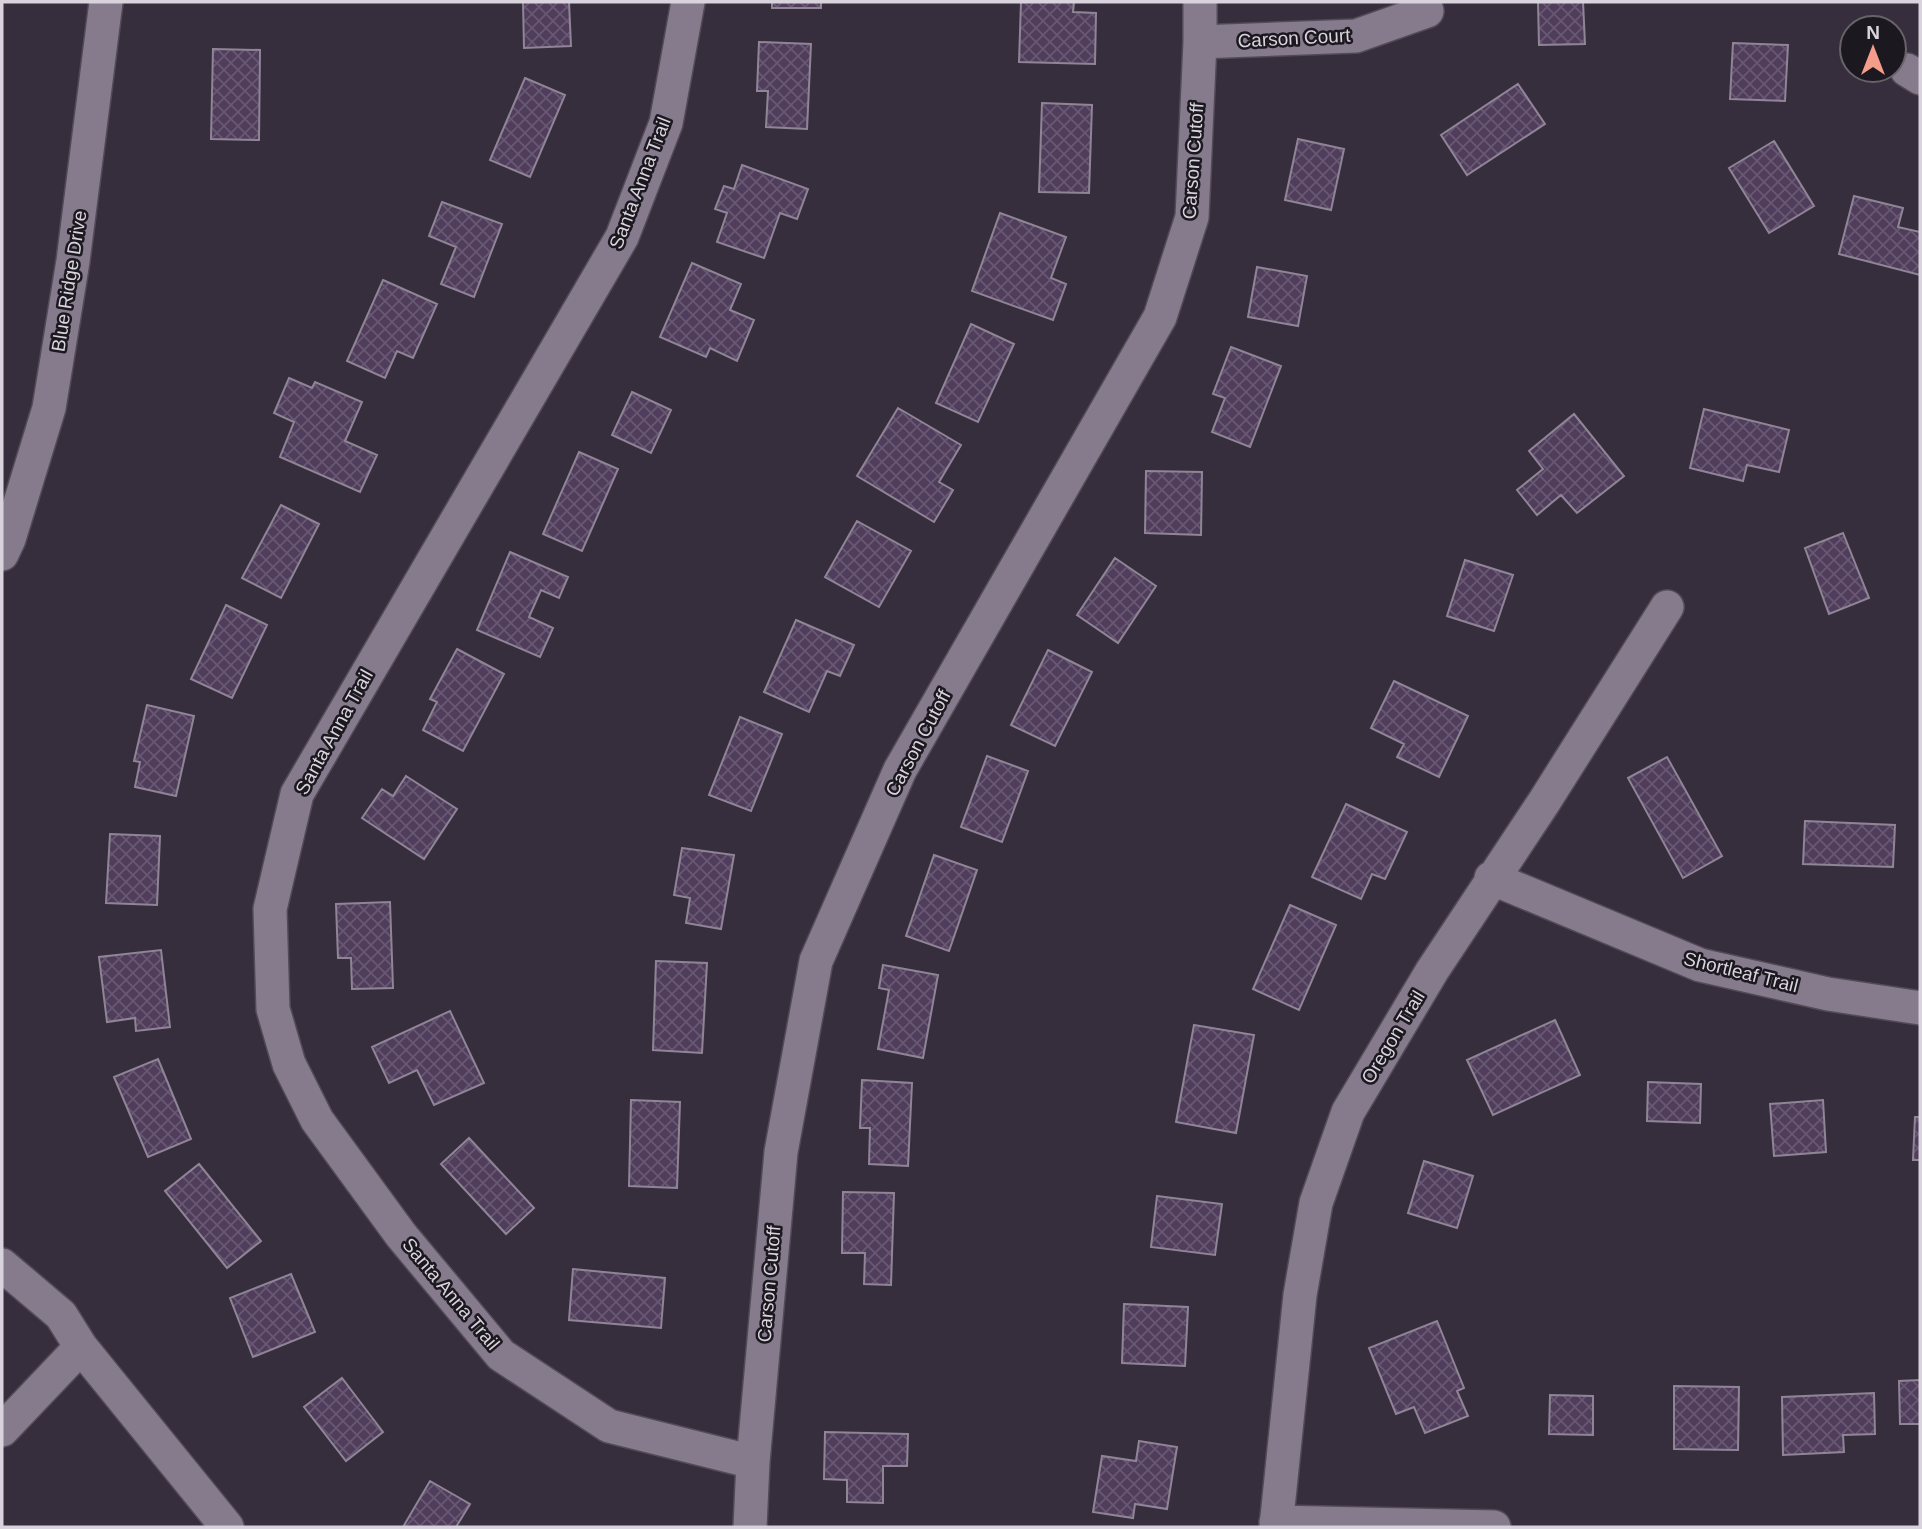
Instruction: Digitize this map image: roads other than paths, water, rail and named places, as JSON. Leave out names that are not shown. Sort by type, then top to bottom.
[{"type":"street","name":"Blue Ridge Drive","points":[[2,554],[49,408],[73,261],[106,2]]},
{"type":"street","name":"Santa Anna Trail","points":[[688,2],[666,123],[622,237],[297,794],[270,909],[273,1009],[289,1064],[317,1120],[401,1235],[501,1354],[609,1426],[753,1462]]},
{"type":"street","name":"Carson Cutoff","points":[[750,1527],[753,1462],[780,1152],[816,961],[900,770],[1160,317],[1192,217],[1200,2]]},
{"type":"street","name":"Carson Court","points":[[1200,42],[1356,36],[1427,11]]},
{"type":"street","name":"Oregon Trail","points":[[1276,1525],[1300,1295],[1316,1203],[1348,1112],[1432,971],[1544,802],[1667,607]]},
{"type":"street","name":"Shortleaf Trail","points":[[1492,878],[1700,965],[1828,994],[1920,1008]]},
{"type":"street","points":[[2,1265],[61,1315],[81,1347],[227,1527]]},
{"type":"street","points":[[2,1430],[81,1347]]},
{"type":"street","points":[[1276,1525],[1494,1527]]}]
